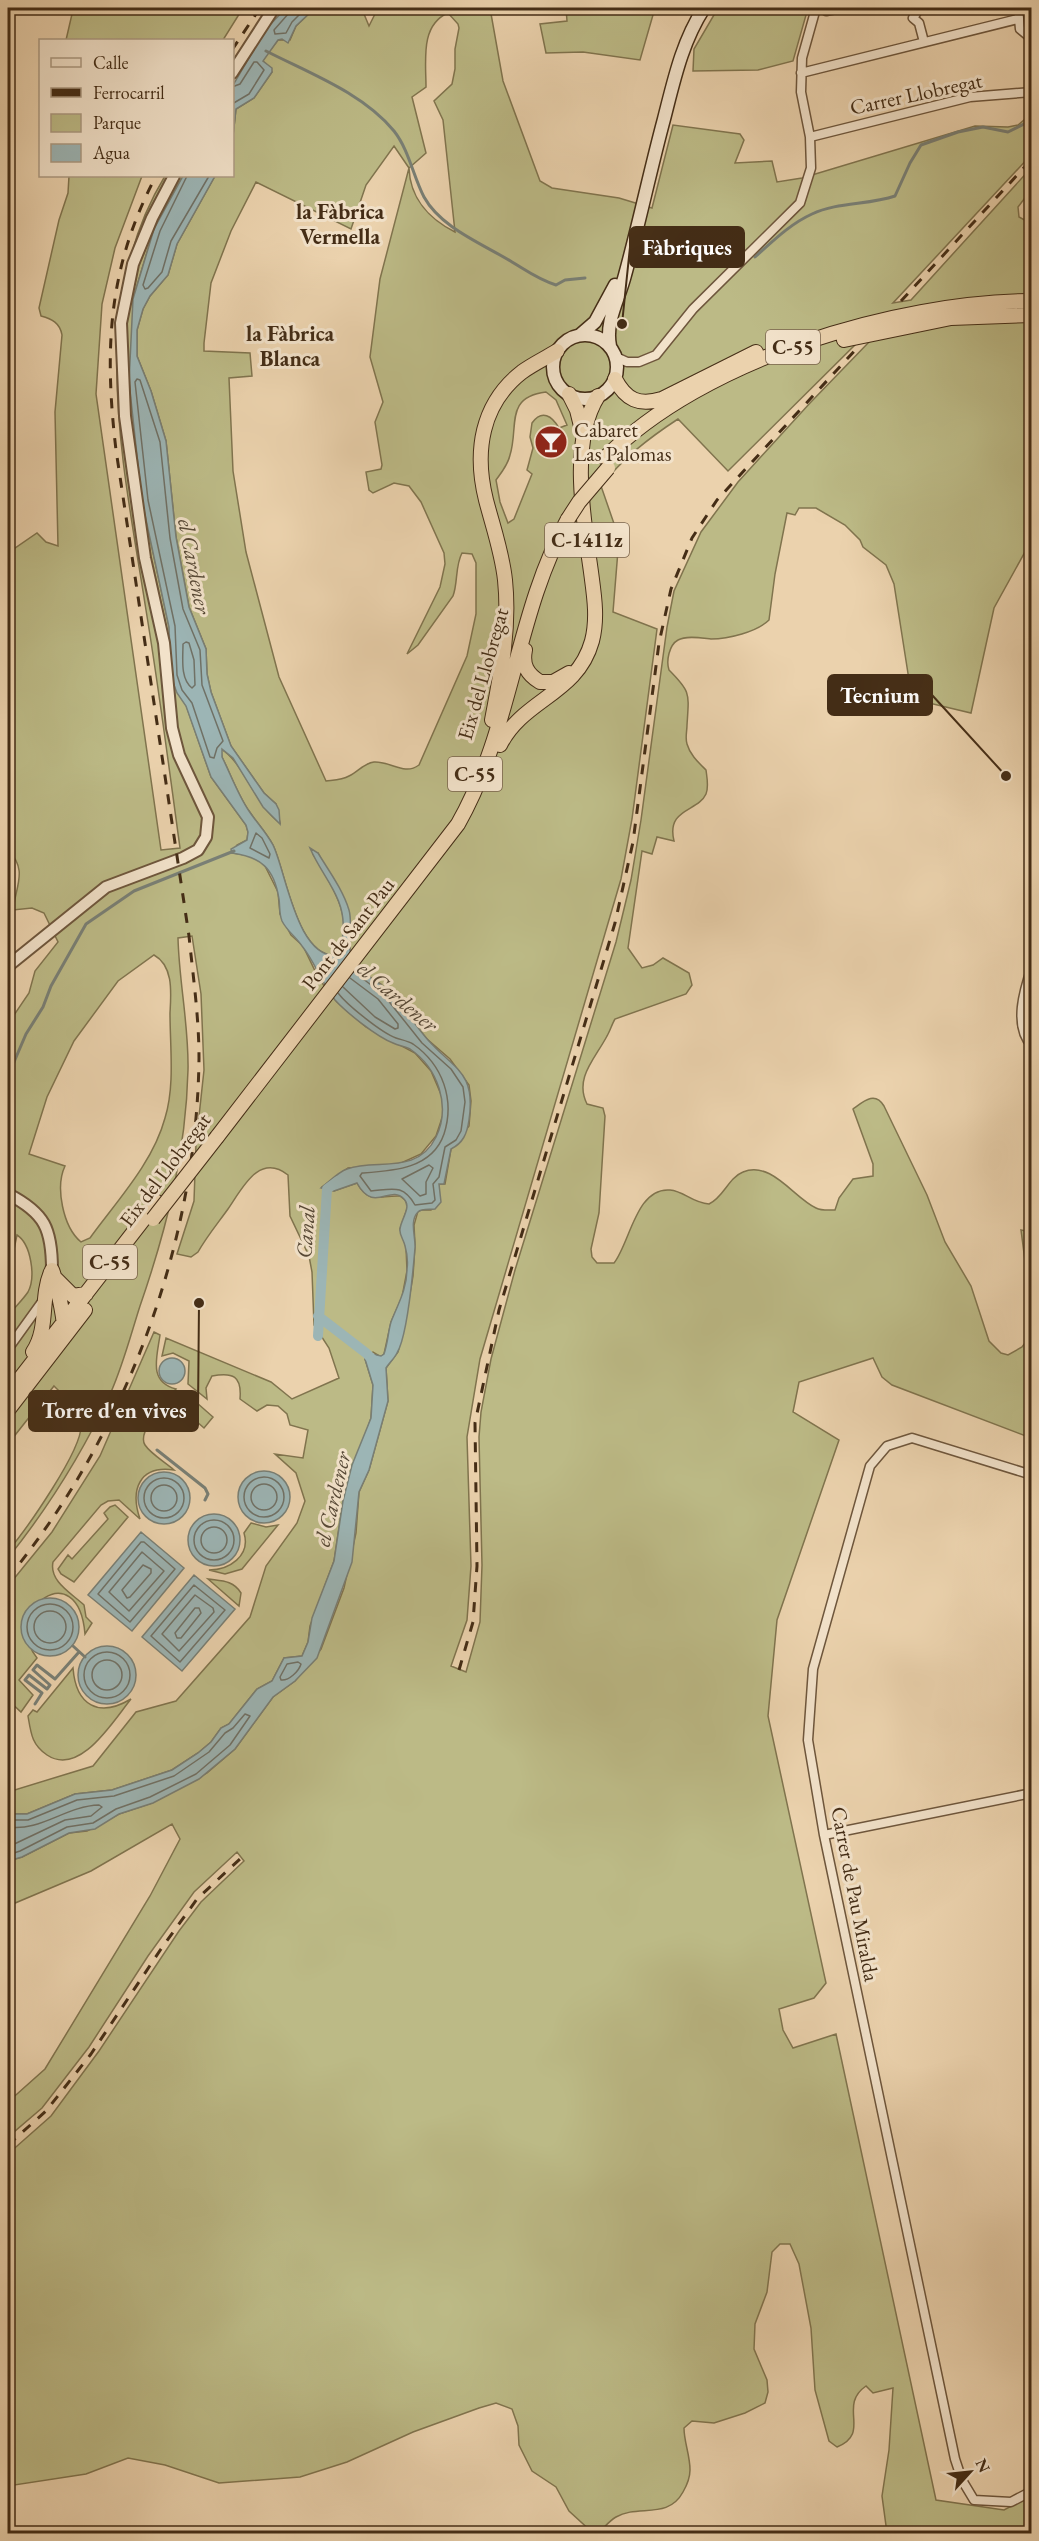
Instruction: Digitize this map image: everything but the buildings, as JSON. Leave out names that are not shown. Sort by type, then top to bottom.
[{"type":"highway","points":[[617,362],[630,398],[647,403],[662,399],[761,350],[839,323],[913,307],[971,300],[1006,301]]},
{"type":"highway","name":"C-55","points":[[606,463],[633,433],[663,411],[714,382],[772,355],[821,338],[898,317],[947,308],[1006,301],[1032,301]]},
{"type":"highway","name":"C-55","points":[[567,514],[588,477],[660,422],[733,380],[804,352],[847,339],[951,318],[1032,315]]},
{"type":"highway","points":[[492,720],[503,659],[507,600],[502,561],[482,485],[479,464],[481,441],[488,417],[503,392],[520,374],[557,351]]},
{"type":"highway","points":[[569,394],[577,410],[583,435]]},
{"type":"highway","points":[[583,435],[588,414],[598,396]]},
{"type":"highway","name":"C-1411z","points":[[580,664],[591,644],[596,615],[583,503],[583,435]]},
{"type":"highway","name":"Eix del Llobregat","points":[[436,850],[484,752],[516,633],[538,563],[567,514]]},
{"type":"highway","name":"Eix del Llobregat","points":[[436,850],[458,824],[478,786],[499,726],[537,591],[567,514]]},
{"type":"highway","points":[[537,591],[537,608],[524,652],[523,663],[527,671],[540,682],[548,683],[564,677],[580,664]]},
{"type":"highway","points":[[478,786],[489,774],[500,744],[515,721],[567,684],[580,664]]},
{"type":"highway","name":"Pont de Sant Pau","points":[[289,1040],[436,850]]},
{"type":"highway","name":"Eix del Llobregat","points":[[89,1296],[157,1202],[289,1040]]},
{"type":"highway","name":"Eix del Llobregat","points":[[8,1394],[33,1368],[153,1219],[217,1131]]},
{"type":"highway","points":[[44,1303],[58,1322],[64,1322],[72,1320],[89,1296],[73,1296],[54,1275]]},
{"type":"highway","points":[[33,1368],[30,1355],[43,1329],[44,1303],[54,1275]]},
{"type":"highway","points":[[33,1368],[64,1330],[54,1275]]},
{"type":"highway","name":"Eix del Llobregat","points":[[8,1410],[33,1368]]},
{"type":"main road","points":[[629,254],[601,313],[580,335],[567,340],[557,351],[554,359],[554,373],[559,386],[569,394],[583,399],[598,396],[608,389],[617,362],[608,331],[611,317],[625,275],[676,69],[691,28],[704,8]]},
{"type":"main road","points":[[580,335],[596,337],[617,362]]},
{"type":"street","points":[[234,71],[274,8]]},
{"type":"street","points":[[617,362],[645,362],[656,355],[676,328],[800,204],[811,168],[810,137],[801,92],[802,58],[816,8]]},
{"type":"street","points":[[826,11],[841,8]]},
{"type":"street","points":[[1018,8],[1020,29],[1032,39]]},
{"type":"street","points":[[917,10],[913,18],[919,23],[924,42]]},
{"type":"street","points":[[801,73],[1018,19]]},
{"type":"street","name":"Carrer Llobregat","points":[[810,137],[970,97],[1032,92]]},
{"type":"street","points":[[8,966],[105,887],[183,858],[198,850],[207,837],[208,817],[179,755],[172,728],[164,643],[145,558],[125,416],[121,323],[133,264],[152,218],[173,177]]},
{"type":"street","points":[[1030,1044],[1020,1026],[1027,980],[1032,967]]},
{"type":"street","points":[[10,1195],[31,1208],[44,1222],[51,1239],[54,1275]]},
{"type":"street","points":[[8,1349],[44,1303]]},
{"type":"street","name":"Carrer de Pau Miralda","points":[[1032,1475],[912,1438],[887,1446],[870,1466],[813,1669],[808,1740],[824,1835],[955,2459],[962,2480],[974,2500],[1011,2502],[1032,2491]]},
{"type":"street","points":[[824,1835],[1032,1793]]},
{"type":"green space","points":[[76,8],[243,8],[224,39],[66,39],[72,14]]},
{"type":"green space","points":[[315,8],[366,8],[364,14],[369,26],[378,8],[490,8],[503,81],[540,181],[552,188],[619,198],[652,208],[673,125],[740,134],[744,140],[735,163],[772,161],[777,182],[802,178],[975,126],[1018,125],[1031,114],[1031,155],[893,303],[911,300],[1031,168],[1031,190],[1018,207],[1019,217],[1032,224],[1031,541],[994,608],[971,713],[912,699],[894,584],[886,565],[863,547],[860,540],[845,525],[816,508],[799,508],[795,515],[787,513],[769,620],[750,631],[726,638],[681,638],[672,646],[669,654],[669,670],[687,694],[688,748],[706,770],[708,782],[706,794],[702,800],[678,816],[674,822],[674,841],[657,837],[652,854],[642,851],[628,948],[642,968],[653,965],[663,958],[689,973],[692,985],[686,994],[615,1019],[584,1077],[583,1086],[587,1104],[603,1108],[605,1116],[599,1213],[591,1249],[592,1257],[597,1263],[614,1263],[635,1218],[649,1197],[658,1191],[680,1192],[698,1202],[709,1204],[743,1172],[763,1171],[773,1175],[816,1208],[835,1210],[839,1198],[853,1179],[873,1176],[873,1164],[853,1109],[873,1098],[881,1101],[884,1106],[927,1195],[945,1242],[971,1286],[989,1341],[1001,1353],[1008,1355],[1022,1347],[1031,1335],[1031,1438],[892,1385],[882,1377],[873,1358],[799,1382],[793,1412],[839,1440],[777,1620],[768,1716],[826,1983],[814,1998],[779,2009],[783,2030],[793,2048],[836,2034],[936,2500],[1004,2510],[1031,2496],[1031,2533],[887,2533],[882,2496],[889,2450],[893,2388],[873,2393],[866,2386],[854,2402],[852,2434],[847,2441],[837,2447],[829,2441],[815,2390],[811,2328],[799,2264],[790,2244],[780,2244],[772,2252],[767,2292],[755,2324],[754,2349],[767,2380],[768,2392],[765,2403],[745,2413],[714,2423],[692,2421],[684,2428],[690,2464],[689,2476],[677,2501],[661,2509],[625,2513],[613,2519],[598,2533],[593,2533],[569,2511],[556,2487],[532,2471],[519,2445],[518,2426],[512,2409],[496,2403],[413,2432],[347,2462],[300,2477],[219,2483],[165,2465],[128,2458],[86,2474],[8,2486],[8,2154],[51,2116],[99,2051],[179,1931],[201,1902],[244,1861],[237,1852],[194,1892],[148,1956],[89,2047],[42,2108],[8,2137],[8,2102],[45,2069],[150,1896],[180,1839],[172,1824],[91,1871],[8,1906],[8,1861],[22,1857],[69,1833],[87,1831],[119,1814],[152,1803],[207,1773],[235,1749],[273,1697],[295,1681],[321,1649],[344,1588],[356,1533],[359,1492],[369,1470],[388,1401],[386,1368],[398,1352],[405,1323],[413,1276],[414,1225],[418,1211],[431,1210],[439,1184],[445,1184],[451,1149],[469,1126],[471,1101],[469,1085],[450,1059],[427,1039],[381,984],[361,971],[355,964],[350,950],[351,927],[348,909],[318,853],[313,854],[334,890],[343,914],[344,941],[340,955],[325,954],[313,945],[303,931],[273,845],[245,805],[222,757],[221,749],[236,763],[263,806],[280,823],[276,804],[264,793],[231,746],[211,692],[207,674],[206,649],[189,607],[176,537],[166,441],[151,391],[137,356],[137,330],[143,309],[150,296],[168,275],[177,244],[214,177],[234,177],[236,109],[254,98],[272,72],[263,61],[278,40],[290,40],[296,26]],"holes":[[[448,13],[459,28],[455,49],[455,69],[452,84],[434,101],[443,120],[455,232],[429,214],[413,189],[409,168],[426,153],[412,97],[426,87],[426,45],[433,26]],[[394,146],[409,168],[380,279],[370,357],[383,402],[375,422],[382,465],[381,469],[366,472],[369,490],[373,493],[394,483],[409,486],[421,502],[444,553],[445,564],[440,587],[407,654],[418,645],[453,596],[458,563],[462,553],[472,554],[476,563],[476,614],[467,656],[419,765],[403,769],[374,762],[346,777],[326,781],[279,677],[246,552],[233,471],[229,378],[252,376],[250,353],[204,351],[204,343],[211,283],[231,231],[256,182],[351,229],[366,185]],[[870,341],[738,482],[701,532],[674,591],[631,880],[616,942],[515,1270],[491,1359],[481,1412],[479,1437],[482,1565],[480,1622],[466,1672],[451,1666],[467,1620],[471,1566],[467,1437],[480,1359],[621,879],[632,819],[657,629],[613,612],[619,538],[601,486],[637,449],[678,419],[728,471],[856,344]],[[546,392],[556,400],[567,425],[559,428],[550,417],[543,415],[532,423],[530,437],[533,448],[527,470],[532,474],[514,519],[508,523],[500,502],[496,480],[509,459],[519,407],[524,400]]]},
{"type":"green space","points":[[566,8],[655,8],[640,60],[583,52],[546,53],[540,24],[567,21]]},
{"type":"green space","points":[[718,8],[808,8],[793,61],[758,70],[693,71],[694,49]]},
{"type":"green space","points":[[69,177],[142,177],[115,248],[102,304],[96,394],[161,850],[180,848],[121,444],[117,388],[118,333],[125,279],[140,226],[164,177],[182,177],[154,229],[133,299],[142,501],[169,627],[174,686],[186,705],[211,777],[246,825],[247,840],[237,845],[232,853],[252,856],[264,864],[278,892],[280,914],[291,935],[303,946],[319,979],[337,1002],[366,1027],[415,1053],[431,1071],[443,1099],[443,1115],[436,1136],[421,1154],[399,1164],[348,1168],[322,1187],[334,1191],[357,1183],[361,1190],[370,1197],[400,1196],[405,1200],[408,1206],[400,1229],[406,1247],[407,1271],[402,1297],[391,1322],[384,1354],[381,1357],[373,1352],[366,1355],[365,1359],[373,1385],[371,1418],[343,1501],[334,1561],[310,1626],[308,1642],[302,1656],[284,1658],[272,1681],[257,1689],[211,1742],[172,1770],[112,1790],[75,1794],[27,1814],[8,1814],[8,1792],[93,1766],[136,1712],[176,1701],[250,1617],[266,1566],[297,1523],[305,1501],[296,1473],[275,1454],[303,1458],[308,1430],[290,1425],[287,1414],[278,1406],[267,1405],[257,1411],[240,1399],[238,1381],[231,1375],[212,1376],[206,1388],[207,1399],[188,1384],[189,1361],[173,1353],[162,1356],[166,1338],[271,1382],[292,1399],[339,1378],[329,1348],[314,1325],[312,1272],[309,1256],[290,1216],[288,1175],[278,1169],[260,1170],[245,1183],[198,1252],[191,1257],[177,1254],[194,1201],[196,1144],[204,1070],[201,994],[192,936],[178,938],[188,1070],[179,1160],[167,1219],[111,1392],[77,1457],[51,1499],[8,1558],[8,1551],[40,1508],[64,1469],[80,1435],[81,1423],[74,1407],[54,1386],[8,1444],[8,1305],[13,1310],[28,1292],[32,1270],[26,1246],[17,1235],[8,1278],[8,1031],[14,1015],[29,993],[35,971],[58,942],[44,913],[32,908],[13,910],[19,871],[18,864],[8,850],[8,553],[37,533],[46,542],[58,546],[55,412],[62,335],[55,322],[41,316],[39,308],[59,220],[68,193]],"holes":[[[154,955],[165,966],[171,989],[171,1080],[165,1118],[152,1151],[133,1181],[90,1238],[81,1242],[70,1227],[62,1206],[61,1185],[65,1166],[29,1154],[47,1097],[74,1041],[118,981]]]},
{"type":"green space","points":[[1021,1230],[1031,1232],[1031,1293],[1028,1284]]},
{"type":"green space","points":[[154,1332],[160,1335],[156,1360],[158,1375],[167,1386],[176,1389],[154,1416],[143,1439],[151,1452],[174,1470],[153,1471],[140,1482],[136,1498],[140,1519],[119,1500],[108,1501],[101,1505],[53,1562],[54,1575],[67,1591],[84,1605],[86,1617],[92,1623],[85,1634],[79,1610],[69,1597],[57,1594],[44,1598],[34,1608],[28,1623],[28,1640],[37,1658],[19,1680],[33,1695],[21,1712],[8,1700],[8,1586],[52,1532],[100,1456]]},
{"type":"green space","points":[[188,1395],[213,1417],[204,1428],[178,1405]]},
{"type":"green space","points":[[115,1505],[128,1517],[74,1582],[61,1574],[58,1569],[68,1555],[72,1559],[108,1519],[104,1513]]},
{"type":"green space","points":[[251,1523],[266,1527],[278,1525],[242,1569],[225,1574],[209,1570],[224,1567],[237,1560],[244,1548],[244,1533]]},
{"type":"green space","points":[[208,1579],[226,1582],[238,1589],[241,1593],[239,1606]]},
{"type":"green space","points":[[73,1668],[79,1692],[91,1705],[109,1708],[131,1699],[95,1744],[72,1759],[59,1760],[47,1755],[35,1743],[28,1716],[33,1710],[37,1712]]},
{"type":"water","points":[[286,8],[315,8],[296,26],[288,43],[282,39],[278,40],[263,61],[272,68],[272,72],[254,98],[236,109],[234,127],[234,83],[266,29]]},
{"type":"water","points":[[182,177],[214,177],[177,244],[168,275],[150,296],[143,309],[137,330],[137,356],[151,391],[166,441],[176,537],[189,607],[206,649],[207,674],[211,692],[231,746],[264,793],[276,804],[280,824],[263,807],[233,758],[222,749],[222,757],[245,805],[273,845],[303,931],[313,945],[325,954],[340,955],[343,931],[341,908],[310,848],[318,853],[349,910],[350,951],[355,964],[393,996],[428,1040],[461,1073],[469,1091],[469,1120],[464,1138],[451,1149],[444,1184],[439,1184],[441,1202],[435,1209],[420,1211],[415,1216],[414,1258],[404,1332],[397,1353],[386,1368],[388,1401],[369,1470],[359,1492],[352,1562],[317,1658],[295,1681],[273,1697],[235,1749],[199,1779],[153,1803],[119,1814],[95,1829],[69,1833],[22,1857],[8,1861],[8,1814],[27,1814],[75,1794],[112,1790],[172,1770],[211,1742],[257,1689],[272,1681],[284,1658],[302,1656],[308,1642],[312,1618],[334,1561],[343,1501],[352,1465],[371,1418],[373,1385],[365,1359],[368,1353],[381,1356],[384,1354],[391,1322],[407,1276],[406,1249],[400,1231],[407,1209],[404,1199],[399,1195],[376,1198],[370,1196],[363,1192],[357,1183],[334,1191],[321,1188],[347,1169],[358,1166],[395,1164],[418,1157],[428,1149],[436,1137],[442,1113],[439,1088],[428,1066],[410,1049],[386,1040],[354,1018],[335,1000],[307,952],[282,921],[277,888],[270,872],[258,861],[232,853],[231,849],[247,840],[246,825],[211,777],[186,706],[177,693],[171,677],[169,627],[142,501],[129,382],[133,299],[154,229]]},
{"type":"water","points":[[172,1358],[181,1362],[185,1371],[181,1380],[172,1384],[163,1380],[159,1371],[163,1362]]},
{"type":"water","points":[[259,1471],[269,1471],[283,1478],[290,1497],[283,1516],[269,1523],[259,1523],[249,1519],[242,1512],[238,1502],[238,1492],[242,1482],[249,1475]]},
{"type":"water","points":[[159,1472],[169,1472],[183,1479],[190,1498],[183,1517],[169,1524],[159,1524],[149,1520],[142,1513],[138,1503],[138,1493],[142,1483],[149,1476]]},
{"type":"water","points":[[209,1514],[219,1514],[233,1521],[240,1540],[233,1559],[219,1566],[209,1566],[199,1562],[192,1555],[188,1545],[188,1535],[192,1525],[199,1518]]},
{"type":"water","points":[[141,1532],[184,1568],[132,1631],[88,1595]]},
{"type":"water","points":[[194,1575],[235,1609],[182,1671],[142,1637]]},
{"type":"water","points":[[44,1598],[56,1598],[71,1606],[79,1621],[79,1633],[71,1648],[56,1656],[44,1656],[29,1648],[21,1633],[21,1621],[29,1606]]},
{"type":"water","points":[[107,1646],[118,1648],[131,1659],[136,1675],[134,1686],[123,1699],[107,1704],[96,1702],[83,1691],[78,1675],[80,1664],[91,1651]]},
{"type":"waterway","points":[[266,51],[335,85],[381,118],[399,138],[420,189],[431,208],[452,226],[550,283],[556,285],[565,280],[585,278]]},
{"type":"waterway","points":[[755,257],[789,228],[812,214],[832,207],[895,196],[921,145],[958,132],[983,127],[1008,132],[1032,120]]},
{"type":"waterway","points":[[8,1076],[26,1034],[43,1007],[51,986],[86,924],[134,891],[234,851]]},
{"type":"waterway","name":"Canal","points":[[318,1336],[327,1189],[338,1181]]},
{"type":"waterway","name":"Canal","points":[[318,1316],[376,1363]]},
{"type":"waterway","points":[[157,1450],[205,1488],[208,1494],[205,1500]]},
{"type":"waterway","points":[[73,1646],[85,1657]]},
{"type":"waterway","points":[[35,1704],[42,1693],[25,1680],[29,1675],[47,1689],[50,1685],[33,1670],[37,1665],[55,1679],[79,1652]]},
{"type":"railway","points":[[234,47],[260,8]]},
{"type":"railway","points":[[901,301],[1032,159]]},
{"type":"railway","points":[[8,1578],[50,1522],[87,1462],[120,1399],[147,1334],[169,1266],[185,1197],[195,1128],[199,1043],[189,936],[116,450],[110,377],[113,309],[119,276],[140,210],[156,177]]},
{"type":"railway","points":[[459,1670],[473,1622],[477,1566],[475,1423],[499,1310],[615,923],[633,842],[659,643],[671,589],[692,538],[717,500],[859,346]]},
{"type":"railway","points":[[8,2145],[46,2111],[91,2054],[197,1899],[241,1858]]},
{"type":"place","name":"Fàbriques","points":[[622,324]]},
{"type":"place","name":"Cabaret Las Palomas","points":[[551,442]]},
{"type":"place","name":"Tecnium","points":[[1006,776]]},
{"type":"place","name":"Torre d'en vives","points":[[199,1303]]},
{"type":"district","name":"la Fàbrica Vermella","points":[[340,224]]},
{"type":"district","name":"la Fàbrica Blanca","points":[[290,346]]},
{"type":"water label","name":"el Cardener","points":[[195,566]]},
{"type":"water label","name":"el Cardener","points":[[398,996]]},
{"type":"water label","name":"el Cardener","points":[[332,1499]]}]
